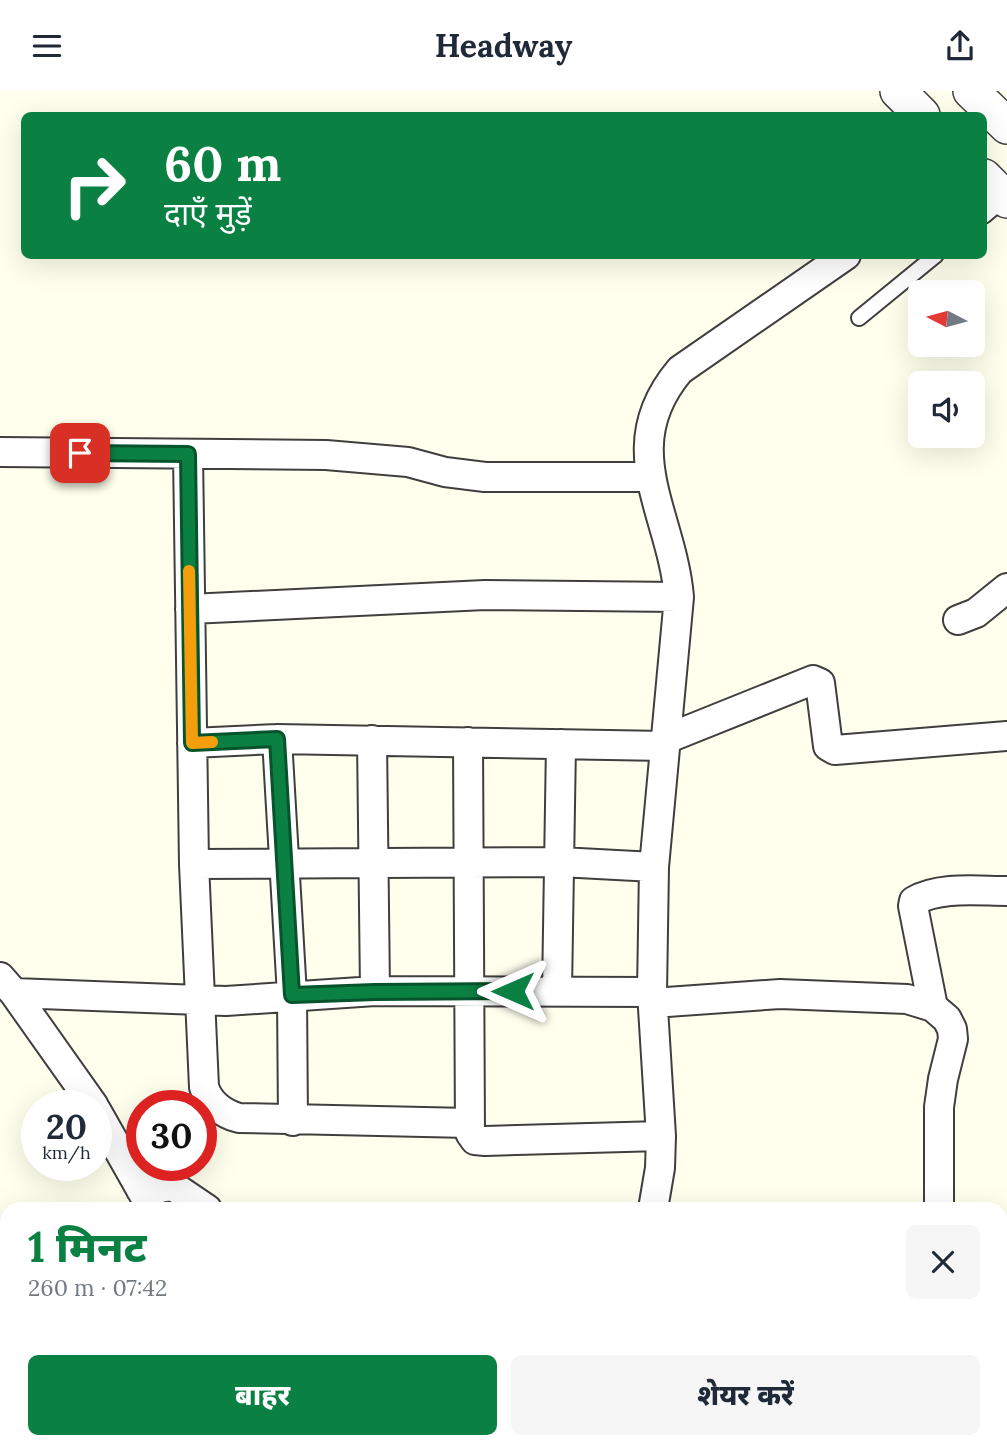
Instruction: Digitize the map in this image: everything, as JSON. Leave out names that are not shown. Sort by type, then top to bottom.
[{"type":"street","points":[[898,91],[919,112]]},
{"type":"street","points":[[971,91],[1007,125]]},
{"type":"street","points":[[654,1202],[660,1168],[661,1136],[653,997],[654,867],[679,597],[677,577],[650,477],[649,442],[666,386],[680,369],[840,259]]},
{"type":"street","points":[[0,452],[367,457],[485,477],[650,477]]},
{"type":"street","points":[[188,454],[194,865],[204,1087],[209,1099],[235,1118],[469,1122]]},
{"type":"street","points":[[958,620],[976,613],[1007,588]]},
{"type":"street","points":[[190,609],[485,595],[679,597]]},
{"type":"street","points":[[192,743],[277,739],[561,744],[665,742],[813,680],[820,683],[828,746],[835,750],[1007,736]]},
{"type":"street","points":[[277,739],[292,995],[293,1121]]},
{"type":"street","points":[[372,740],[375,992]]},
{"type":"street","points":[[468,742],[469,1122],[472,1137],[485,1141],[661,1136]]},
{"type":"street","points":[[557,991],[561,744]]},
{"type":"street","points":[[194,865],[560,862],[654,867]]},
{"type":"street","points":[[933,1007],[914,901],[927,894],[1007,891]]},
{"type":"street","points":[[7,985],[200,1000],[375,992],[470,991],[557,991],[653,997],[780,994],[907,999],[933,1007],[947,1019],[952,1029],[953,1039],[939,1107],[939,1202]]},
{"type":"street","points":[[7,985],[82,1090]]},
{"type":"street","points":[[112,1139],[146,1200],[173,1186],[197,1202]]},
{"type":"lane","points":[[859,318],[931,259]]},
{"type":"slow traffic","points":[[189,571],[192,743],[212,742]]},
{"type":"route","points":[[80,453],[188,454],[192,743],[277,739],[292,995],[513,991]]}]
